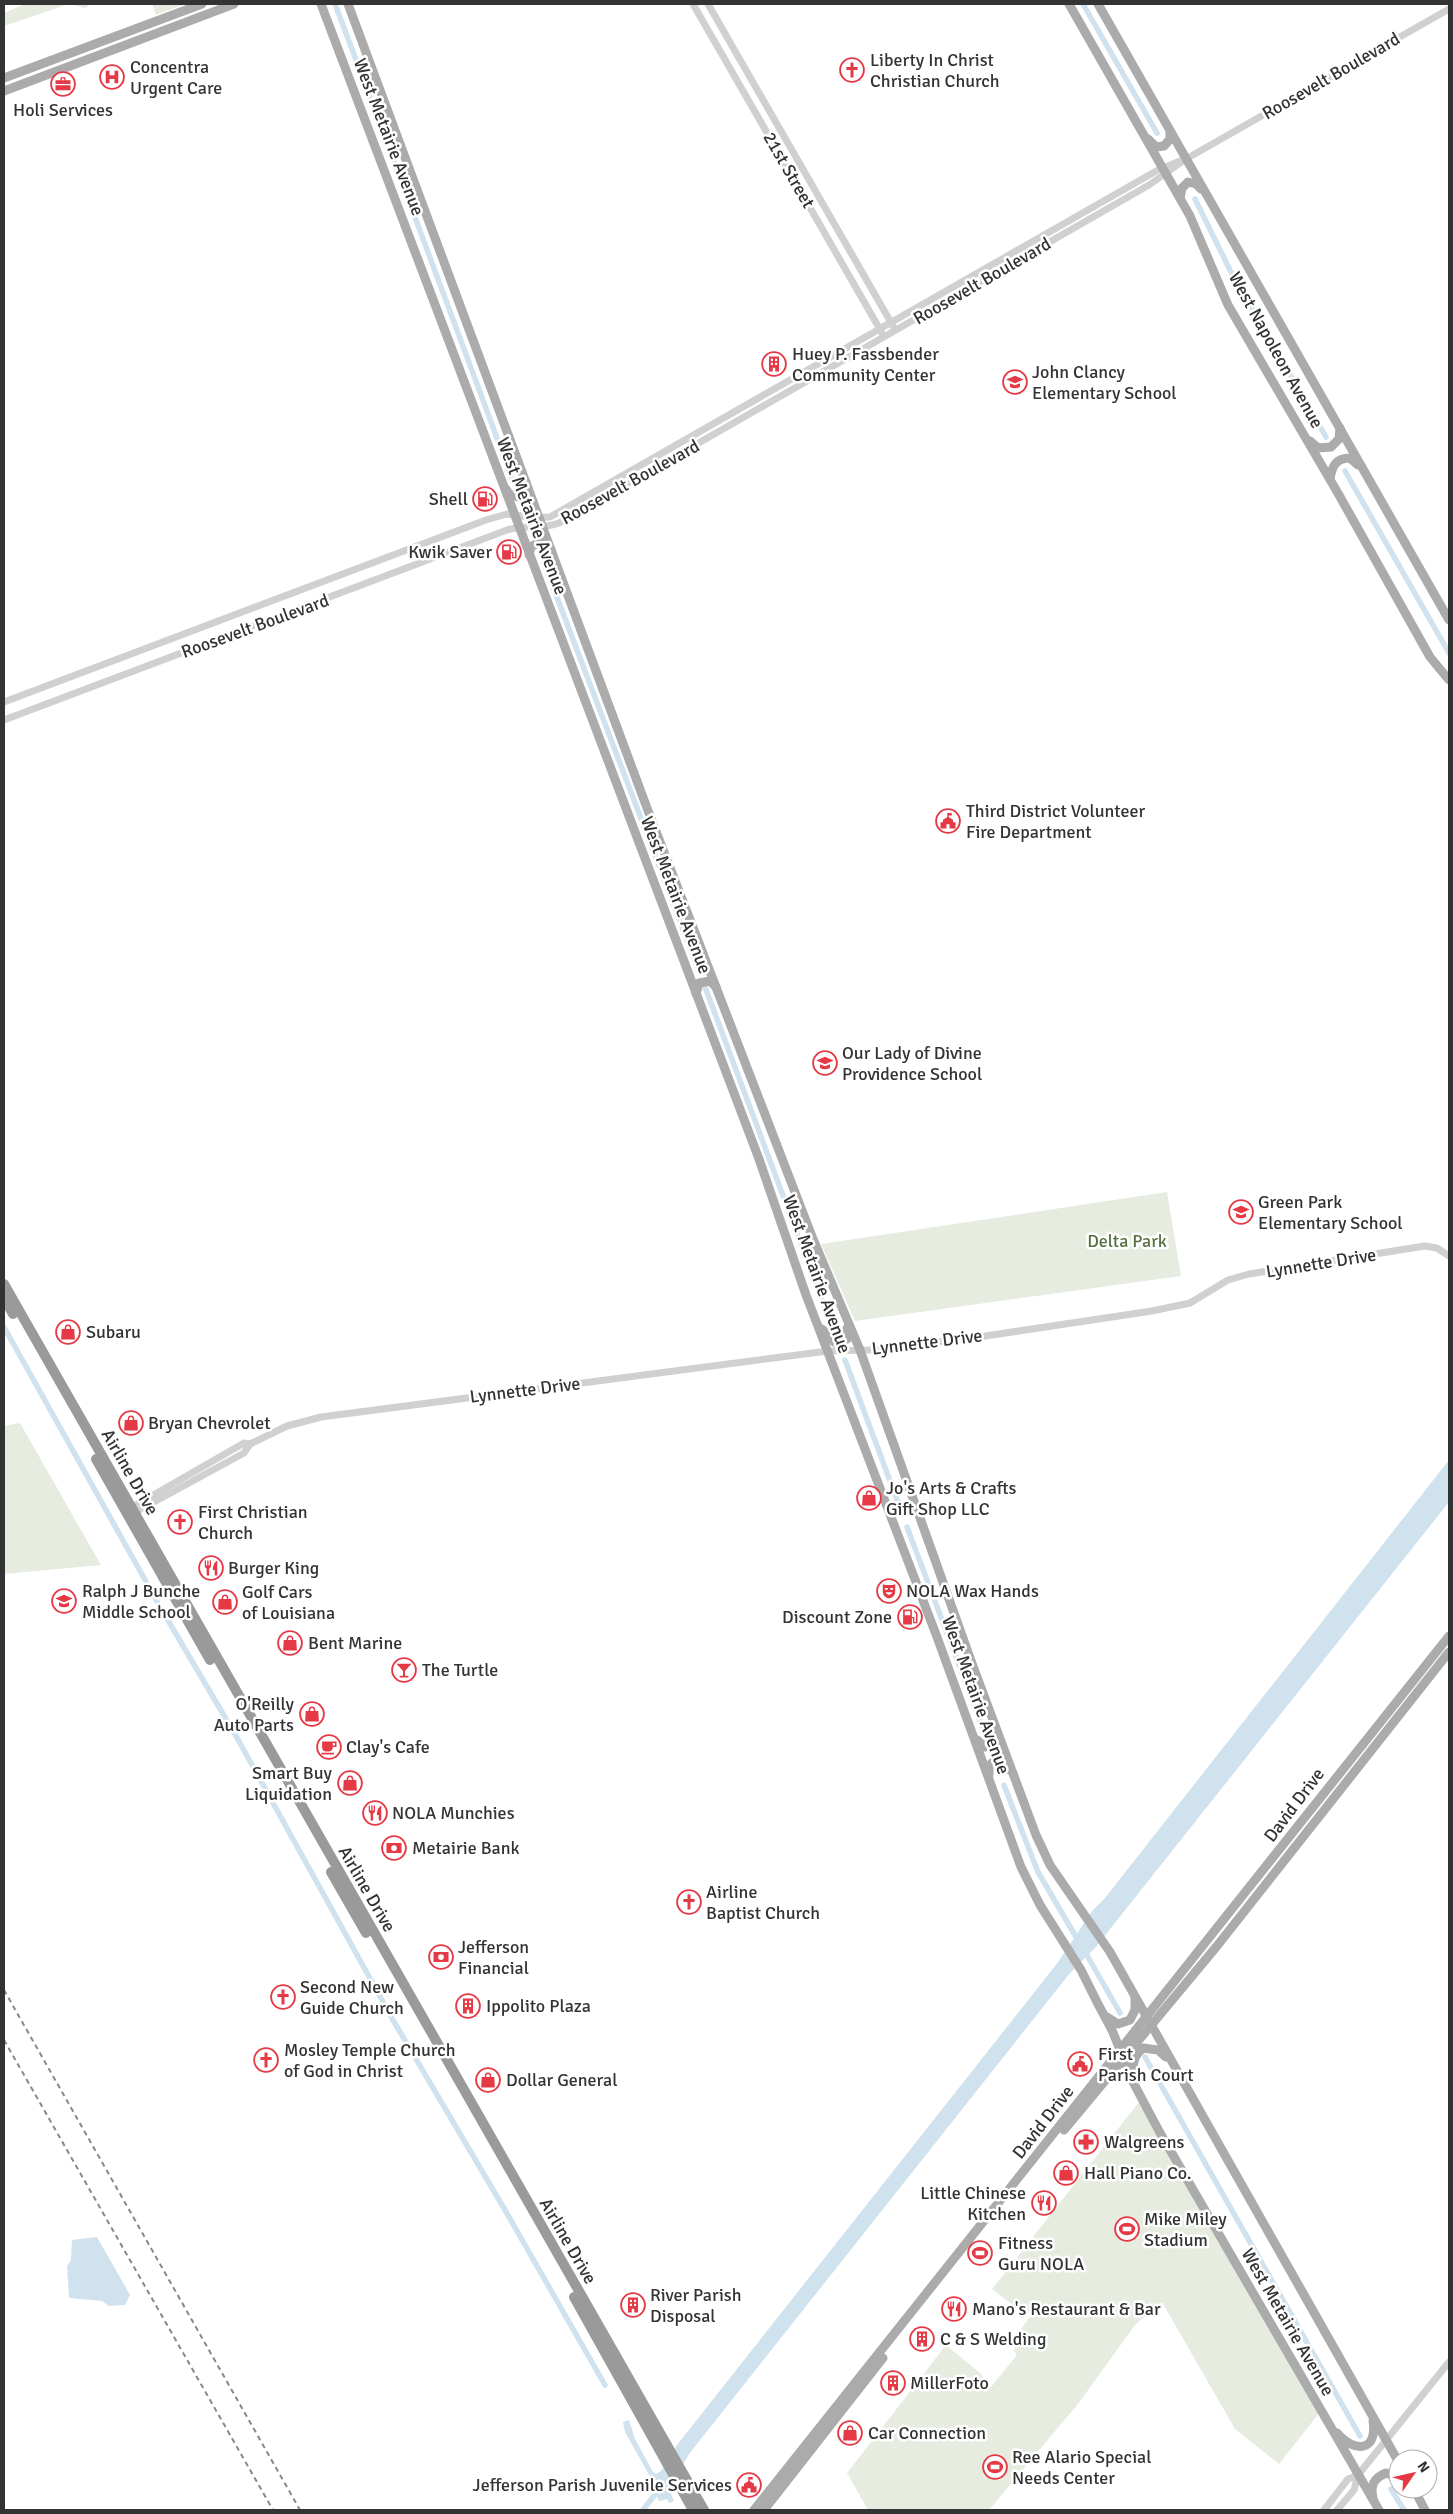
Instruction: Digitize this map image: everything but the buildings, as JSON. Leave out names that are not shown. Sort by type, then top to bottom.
[{"type":"highway","name":"Airline Drive","points":[[4,1284],[78,1422]]},
{"type":"highway","name":"Airline Drive","points":[[4,1298],[131,1512],[668,2460],[704,2510]]},
{"type":"highway","name":"Airline Drive","points":[[676,2472],[693,2510]]},
{"type":"main road","points":[[4,78],[202,4]]},
{"type":"main road","points":[[4,91],[234,4]]},
{"type":"main road","name":"West Metairie Avenue","points":[[321,4],[763,1170],[814,1319],[828,1351],[974,1735],[1021,1867],[1040,1905],[1081,1970],[1104,2014],[1147,2109],[1379,2510]]},
{"type":"main road","name":"West Metairie Avenue","points":[[348,4],[647,808],[719,991],[812,1240],[860,1350],[1036,1835],[1050,1865],[1110,1952],[1391,2449]]},
{"type":"main road","name":"West Napoleon Avenue","points":[[1069,4],[1180,198],[1202,242],[1228,305],[1306,437],[1430,657],[1449,680]]},
{"type":"main road","name":"West Napoleon Avenue","points":[[1098,4],[1449,620]]},
{"type":"main road","points":[[1145,136],[1156,147],[1164,146],[1170,139],[1170,131]]},
{"type":"main road","points":[[1180,198],[1182,188],[1188,182],[1196,184],[1206,194]]},
{"type":"main road","points":[[1306,437],[1318,448],[1331,447],[1339,439],[1340,428]]},
{"type":"main road","points":[[1330,479],[1333,466],[1343,458],[1350,458],[1364,470]]},
{"type":"main road","points":[[503,484],[509,494],[518,497],[525,492],[526,480]]},
{"type":"main road","points":[[529,555],[531,547],[540,541],[546,542],[552,549]]},
{"type":"main road","points":[[696,995],[699,983],[705,980],[710,980],[719,991]]},
{"type":"main road","points":[[814,1319],[826,1335],[841,1343],[848,1338],[846,1317]]},
{"type":"main road","name":"David Drive","points":[[1122,2054],[1146,2016],[1449,1636]]},
{"type":"main road","name":"David Drive","points":[[754,2510],[1122,2054],[1151,2025],[1449,1652]]},
{"type":"main road","points":[[974,1735],[980,1744],[985,1747],[991,1746],[996,1743],[997,1731]]},
{"type":"main road","points":[[989,1775],[989,1766],[994,1761],[999,1761],[1007,1766],[1014,1776]]},
{"type":"main road","points":[[1104,2014],[1112,2022],[1118,2024],[1127,2022],[1136,2010],[1135,1997]]},
{"type":"main road","points":[[1147,2109],[1144,2094],[1135,2076],[1132,2063],[1137,2054],[1143,2048],[1158,2050],[1178,2071]]},
{"type":"main road","name":"David Drive","points":[[764,2510],[1066,2123]]},
{"type":"main road","points":[[1324,2417],[1346,2443],[1364,2446],[1370,2443],[1375,2435],[1371,2414]]},
{"type":"main road","points":[[1374,2501],[1372,2491],[1377,2477],[1388,2474]]},
{"type":"street","name":"21st Street","points":[[693,4],[885,337]]},
{"type":"street","name":"21st Street","points":[[708,4],[896,331]]},
{"type":"street","name":"Roosevelt Boulevard","points":[[4,702],[499,516],[514,514],[540,518],[554,515],[891,322],[1165,171],[1449,8]]},
{"type":"street","name":"Roosevelt Boulevard","points":[[4,720],[519,526],[544,527],[562,521],[896,331],[1165,171]]},
{"type":"street","name":"Lynnette Drive","points":[[131,1512],[170,1489],[244,1453],[250,1444],[287,1426],[322,1417],[828,1351],[860,1350],[972,1338],[1152,1311],[1190,1303],[1228,1280],[1249,1274],[1425,1246],[1437,1248],[1449,1256]]},
{"type":"street","points":[[1337,2510],[1354,2490],[1358,2475],[1387,2442],[1449,2362]]},
{"type":"street","points":[[1324,2510],[1348,2479],[1358,2475]]},
{"type":"green space","points":[[25,4],[69,4],[4,26],[4,13]]},
{"type":"green space","points":[[69,4],[90,4],[86,8]]},
{"type":"green space","points":[[152,4],[185,4],[156,15]]},
{"type":"green space","name":"Delta Park","points":[[1167,1192],[1181,1276],[855,1321],[821,1244]]},
{"type":"green space","points":[[20,1423],[101,1565],[4,1574],[4,1426]]},
{"type":"green space","points":[[1139,2102],[1320,2412],[1279,2464],[1235,2429],[1162,2302],[1135,2325],[1078,2404],[989,2510],[868,2510],[847,2473],[946,2345],[980,2373],[991,2387],[1017,2355],[1014,2351],[1021,2329],[1031,2315],[1016,2304],[1014,2306],[992,2289]]},
{"type":"water","points":[[1449,1460],[1449,1502],[1095,1948],[1070,1973],[689,2454],[669,2489],[674,2501],[669,2503],[667,2499],[659,2501],[653,2489],[652,2480],[625,2432],[623,2422],[629,2420],[635,2439],[653,2472],[656,2474],[661,2471],[677,2445],[1059,1961],[1092,1911],[1105,1898]]},
{"type":"water","points":[[97,2237],[130,2295],[125,2305],[109,2306],[102,2301],[69,2298],[67,2266],[71,2260],[72,2240]]},
{"type":"waterway","points":[[335,4],[385,137]]},
{"type":"waterway","points":[[1083,4],[1157,133]]},
{"type":"waterway","points":[[390,150],[513,481]]},
{"type":"waterway","points":[[1195,199],[1230,270],[1326,437]]},
{"type":"waterway","points":[[1345,471],[1449,653]]},
{"type":"waterway","points":[[544,563],[697,966]]},
{"type":"waterway","points":[[705,987],[836,1337]]},
{"type":"waterway","points":[[4,1327],[159,1605],[236,1736],[393,2020],[605,2385]]},
{"type":"waterway","points":[[845,1360],[902,1513]]},
{"type":"waterway","points":[[907,1527],[982,1726]]},
{"type":"waterway","points":[[1004,1785],[1038,1872],[1079,1942]]},
{"type":"waterway","points":[[1084,1950],[1120,2013]]},
{"type":"waterway","points":[[1145,2057],[1360,2436]]},
{"type":"waterway","points":[[643,2510],[660,2488]]},
{"type":"waterway","points":[[1397,2499],[1404,2510]]},
{"type":"railway","points":[[4,1990],[300,2510]]},
{"type":"railway","points":[[4,2040],[273,2510]]},
{"type":"place","name":"Liberty In Christ Christian Church","points":[[852,70]]},
{"type":"place","name":"Concentra Urgent Care","points":[[112,77]]},
{"type":"place","name":"Holi Services","points":[[63,84]]},
{"type":"place","name":"Huey P. Fassbender Community Center","points":[[774,364]]},
{"type":"place","name":"John Clancy Elementary School","points":[[1015,382]]},
{"type":"place","name":"Shell","points":[[485,499]]},
{"type":"place","name":"Kwik Saver","points":[[509,552]]},
{"type":"place","name":"Third District Volunteer Fire Department","points":[[948,821]]},
{"type":"place","name":"Our Lady of Divine Providence School","points":[[825,1063]]},
{"type":"place","name":"Green Park Elementary School","points":[[1241,1212]]},
{"type":"place","name":"Subaru","points":[[68,1332]]},
{"type":"place","name":"Bryan Chevrolet","points":[[131,1423]]},
{"type":"place","name":"Jo's Arts & Crafts Gift Shop LLC","points":[[869,1498]]},
{"type":"place","name":"First Christian Church","points":[[180,1522]]},
{"type":"place","name":"Burger King","points":[[211,1568]]},
{"type":"place","name":"NOLA Wax Hands","points":[[889,1591]]},
{"type":"place","name":"Ralph J Bunche Middle School","points":[[64,1601]]},
{"type":"place","name":"Golf Cars of Louisiana","points":[[225,1602]]},
{"type":"place","name":"Discount Zone","points":[[910,1617]]},
{"type":"place","name":"Bent Marine","points":[[290,1643]]},
{"type":"place","name":"The Turtle","points":[[404,1670]]},
{"type":"place","name":"O'Reilly Auto Parts","points":[[312,1714]]},
{"type":"place","name":"Clay's Cafe","points":[[329,1747]]},
{"type":"place","name":"Smart Buy Liquidation","points":[[350,1783]]},
{"type":"place","name":"NOLA Munchies","points":[[375,1813]]},
{"type":"place","name":"Metairie Bank","points":[[394,1848]]},
{"type":"place","name":"Airline Baptist Church","points":[[689,1902]]},
{"type":"place","name":"Jefferson Financial","points":[[441,1957]]},
{"type":"place","name":"Second New Guide Church","points":[[283,1997]]},
{"type":"place","name":"Ippolito Plaza","points":[[468,2006]]},
{"type":"place","name":"Mosley Temple Church of God in Christ","points":[[266,2060]]},
{"type":"place","name":"First Parish Court","points":[[1080,2064]]},
{"type":"place","name":"Dollar General","points":[[488,2080]]},
{"type":"place","name":"Walgreens","points":[[1086,2142]]},
{"type":"place","name":"Hall Piano Co.","points":[[1066,2173]]},
{"type":"place","name":"Little Chinese Kitchen","points":[[1044,2203]]},
{"type":"place","name":"Mike Miley Stadium","points":[[1127,2229]]},
{"type":"place","name":"Fitness Guru NOLA","points":[[980,2253]]},
{"type":"place","name":"River Parish Disposal","points":[[633,2305]]},
{"type":"place","name":"Mano's Restaurant & Bar","points":[[954,2309]]},
{"type":"place","name":"C & S Welding","points":[[922,2339]]},
{"type":"place","name":"MillerFoto","points":[[893,2383]]},
{"type":"place","name":"Car Connection","points":[[850,2433]]},
{"type":"place","name":"Ree Alario Special Needs Center","points":[[995,2467]]},
{"type":"place","name":"Jefferson Parish Juvenile Services","points":[[749,2485]]}]
